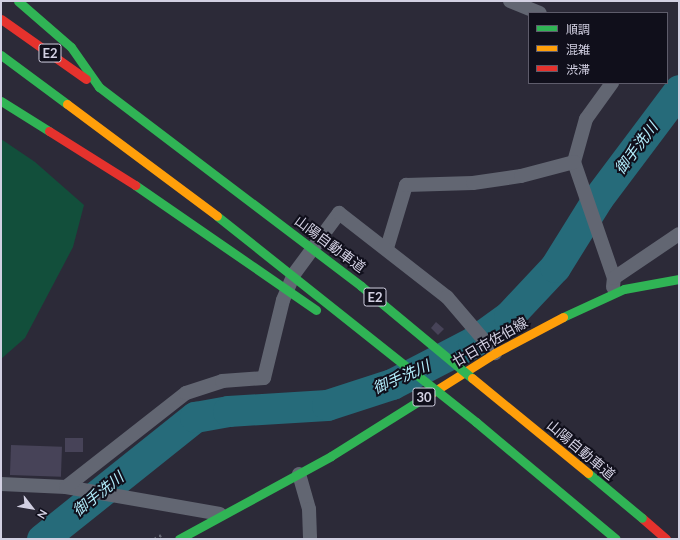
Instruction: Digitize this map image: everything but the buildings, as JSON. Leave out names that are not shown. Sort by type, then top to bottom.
[{"type":"main road","points":[[18,1],[71,47],[99,87]]},
{"type":"main road","name":"山陽自動車道","points":[[1,19],[99,87],[361,286],[666,539]]},
{"type":"main road","name":"E2","points":[[1,55],[274,258],[476,422],[616,539]]},
{"type":"main road","points":[[1,101],[119,174],[476,422]]},
{"type":"main road","name":"廿日市佐伯線","points":[[179,539],[220,514],[299,474],[493,349],[613,293],[679,279]]},
{"type":"street","points":[[510,1],[538,12]]},
{"type":"street","points":[[611,84],[586,119],[574,162],[581,187],[614,278],[613,293]]},
{"type":"street","points":[[387,248],[406,185],[473,183],[521,176],[574,162]]},
{"type":"street","points":[[71,488],[186,393],[222,381],[264,378],[282,300],[294,274],[339,213],[387,248],[448,297],[493,349]]},
{"type":"street","points":[[614,278],[679,234]]},
{"type":"street","points":[[299,474],[309,509],[310,539]]},
{"type":"street","points":[[1,484],[71,488],[220,514]]},
{"type":"green space","points":[[1,139],[35,162],[84,205],[73,247],[25,338],[1,359]]},
{"type":"waterway","name":"御手洗川","points":[[42,539],[195,417],[228,411],[327,405],[392,384],[473,342],[509,316],[555,267],[598,198],[679,90]]},
{"type":"traffic: fast","points":[[18,1],[71,47],[99,87]]},
{"type":"traffic: fast","points":[[1,55],[67,104]]},
{"type":"traffic: fast","points":[[99,87],[361,286],[472,378]]},
{"type":"traffic: fast","points":[[1,101],[49,131]]},
{"type":"traffic: fast","points":[[135,185],[316,310]]},
{"type":"traffic: fast","points":[[217,216],[476,422]]},
{"type":"traffic: fast","points":[[563,317],[624,289],[679,279]]},
{"type":"traffic: fast","points":[[179,539],[331,456],[430,394]]},
{"type":"traffic: fast","points":[[476,422],[616,539]]},
{"type":"traffic: fast","points":[[588,473],[642,518]]},
{"type":"traffic: slow","points":[[67,104],[217,216]]},
{"type":"traffic: slow","points":[[430,394],[495,353],[563,317]]},
{"type":"traffic: slow","points":[[472,378],[588,473]]},
{"type":"traffic: jam","points":[[1,19],[86,79]]},
{"type":"traffic: jam","points":[[49,131],[135,185]]},
{"type":"traffic: jam","points":[[642,518],[666,539]]}]
